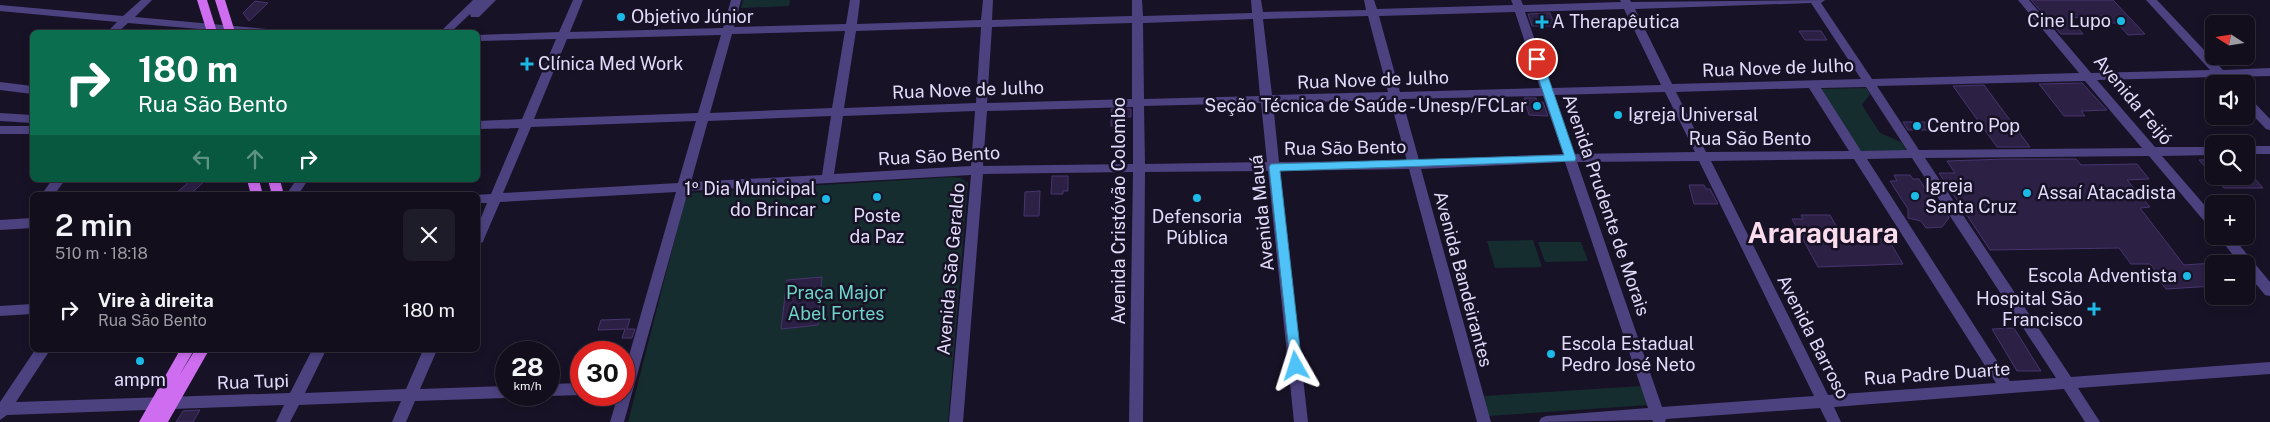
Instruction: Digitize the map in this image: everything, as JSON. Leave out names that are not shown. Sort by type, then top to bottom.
[{"type":"main road","points":[[202,0],[211,30]]},
{"type":"main road","points":[[220,0],[230,30]]},
{"type":"main road","points":[[160,422],[164,404],[186,352]]},
{"type":"main road","points":[[146,422],[164,404],[201,352]]},
{"type":"street","points":[[114,30],[147,0]]},
{"type":"street","points":[[446,30],[479,0]]},
{"type":"street","points":[[459,30],[490,0]]},
{"type":"street","points":[[480,234],[578,0]]},
{"type":"street","points":[[635,354],[736,0]]},
{"type":"street","points":[[827,180],[855,0]]},
{"type":"street","name":"Avenida São Geraldo","points":[[956,422],[977,170],[988,0]]},
{"type":"street","name":"Avenida Cristóvão Colombo","points":[[1136,422],[1139,166],[1137,0]]},
{"type":"street","name":"Avenida Mauá","points":[[1256,0],[1301,422]]},
{"type":"street","name":"Avenida Bandeirantes","points":[[1369,0],[1484,422]]},
{"type":"street","points":[[1814,0],[2094,422]]},
{"type":"street","points":[[480,38],[1258,17],[1518,5],[1820,0]]},
{"type":"street","name":"Avenida Feijó","points":[[2022,0],[2205,214]]},
{"type":"street","points":[[2150,0],[2221,74]]},
{"type":"street","name":"Avenida Barroso","points":[[1626,2],[1834,422]]},
{"type":"street","name":"Avenida Prudente de Morais","points":[[1518,5],[1658,418]]},
{"type":"street","points":[[0,8],[127,18],[211,30],[230,30]]},
{"type":"street","name":"Rua Nove de Julho","points":[[480,125],[981,107],[1268,101],[2270,72]]},
{"type":"street","points":[[1813,85],[2007,388]]},
{"type":"street","points":[[0,86],[30,90]]},
{"type":"street","points":[[2255,110],[2270,126]]},
{"type":"street","points":[[0,117],[28,119]]},
{"type":"street","points":[[6,130],[28,119]]},
{"type":"street","points":[[6,130],[30,130]]},
{"type":"street","points":[[2255,150],[2270,150]]},
{"type":"street","name":"Rua São Bento","points":[[480,198],[827,180],[977,170],[1139,166],[1413,165],[1571,158],[2205,151]]},
{"type":"street","points":[[49,192],[57,182]]},
{"type":"street","points":[[0,225],[30,220]]},
{"type":"street","points":[[2232,245],[2270,291]]},
{"type":"street","points":[[0,311],[30,309]]},
{"type":"street","points":[[1,411],[42,352]]},
{"type":"street","points":[[284,422],[318,352]]},
{"type":"street","points":[[399,422],[429,352]]},
{"type":"street","name":"Rua Padre Duarte","points":[[1546,422],[1658,418],[1824,401],[2270,368]]},
{"type":"street","name":"Rua Tupi","points":[[1,411],[495,392]]},
{"type":"street","points":[[617,422],[621,406]]},
{"type":"green space","points":[[743,0],[790,0],[789,6],[741,8]]},
{"type":"green space","points":[[1866,88],[1870,94],[1862,105],[1880,133],[1901,142],[1907,151],[1858,152],[1819,89]]},
{"type":"green space","name":"Praça Major Abel Fortes","points":[[953,177],[961,178],[968,183],[948,422],[628,422],[632,406],[635,406],[635,395],[685,199],[691,193]]},
{"type":"green space","points":[[1533,240],[1542,267],[1495,268],[1487,241]]},
{"type":"green space","points":[[1538,242],[1581,242],[1588,261],[1545,262]]},
{"type":"green space","points":[[1642,386],[1648,405],[1489,416],[1484,396]]},
{"type":"building","points":[[2031,0],[2113,0],[2145,34],[2128,35],[2117,23],[2110,23],[2104,16],[2070,18],[2083,34],[2061,34]]},
{"type":"building","points":[[255,1],[268,3],[249,21],[243,13]]},
{"type":"building","name":"A Therapêutica","points":[[1550,13],[1555,26],[1532,26],[1528,14]]},
{"type":"building","points":[[1799,31],[1821,31],[1827,40],[1805,40]]},
{"type":"building","points":[[2082,83],[2107,110],[2081,111],[2085,116],[2064,116],[2039,84]]},
{"type":"building","points":[[1984,85],[2030,147],[1997,147],[1953,86]]},
{"type":"building","name":"Seção Técnica de Saúde - Unesp/FCLar","points":[[1524,98],[1536,98],[1537,102],[1543,102],[1548,116],[1529,115]]},
{"type":"building","points":[[1111,109],[1131,109],[1131,117],[1120,117],[1120,126],[1111,126]]},
{"type":"building","name":"Centro Pop","points":[[1903,122],[1925,122],[1930,130],[1908,130]]},
{"type":"building","name":"Assaí Atacadista","points":[[2076,159],[2081,165],[2137,164],[2149,179],[2127,180],[2150,207],[2140,208],[2184,265],[2205,264],[2205,287],[2166,289],[2159,280],[2163,280],[2150,264],[2131,264],[2119,248],[1990,250],[1939,173],[1955,173],[1947,161]]},
{"type":"building","points":[[2199,160],[2205,160],[2205,167]]},
{"type":"building","name":"Igreja Santa Cruz","points":[[1894,175],[1910,175],[1913,179],[1919,179],[1940,211],[1946,213],[1949,218],[1942,227],[1926,228],[1921,221],[1908,218],[1908,209],[1890,181],[1897,181]]},
{"type":"building","points":[[1052,176],[1068,176],[1068,191],[1063,191],[1063,194],[1051,194]]},
{"type":"building","points":[[2255,179],[2263,188],[2224,188],[2221,185],[2255,185]]},
{"type":"building","points":[[189,182],[204,182],[192,192],[177,192]]},
{"type":"building","points":[[1689,185],[1704,185],[1706,189],[1710,189],[1718,204],[1694,204]]},
{"type":"building","points":[[1040,191],[1039,216],[1024,216],[1025,192]]},
{"type":"building","points":[[1801,215],[1830,215],[1844,240],[1888,239],[1903,264],[1818,267],[1792,219],[1803,219]]},
{"type":"building","points":[[822,277],[818,325],[781,329],[787,280]]},
{"type":"building","points":[[630,319],[627,329],[635,329],[632,338],[622,338],[625,329],[598,330],[601,320]]},
{"type":"building","points":[[2014,328],[2041,371],[2017,371],[1992,329]]},
{"type":"building","points":[[200,410],[193,422],[176,422],[183,411]]},
{"type":"place","name":"Objetivo Júnior","points":[[621,17]]},
{"type":"place","name":"Cine Lupo","points":[[2121,21]]},
{"type":"place","name":"A Therapêutica","points":[[1542,22]]},
{"type":"place","name":"Clínica Med Work","points":[[527,64]]},
{"type":"place","name":"Seção Técnica de Saúde - Unesp/FCLar","points":[[1537,106]]},
{"type":"place","name":"Igreja Universal","points":[[1618,115]]},
{"type":"place","name":"Centro Pop","points":[[1917,126]]},
{"type":"place","name":"Assaí Atacadista","points":[[2027,193]]},
{"type":"place","name":"Igreja Santa Cruz","points":[[1915,196]]},
{"type":"place","name":"Poste da Paz","points":[[877,197]]},
{"type":"place","name":"Defensoria Pública","points":[[1197,198]]},
{"type":"place","name":"1º Dia Municipal do Brincar","points":[[826,199]]},
{"type":"place","name":"Escola Adventista","points":[[2187,276]]},
{"type":"place","name":"Hospital São Francisco","points":[[2094,309]]},
{"type":"place","name":"Escola Estadual Pedro José Neto","points":[[1551,354]]},
{"type":"place","name":"ampm","points":[[140,361]]},
{"type":"district","name":"Araraquara","points":[[1823,233]]},
{"type":"route","points":[[1296,366],[1274,167],[1413,165],[1571,158],[1537,59]]}]
